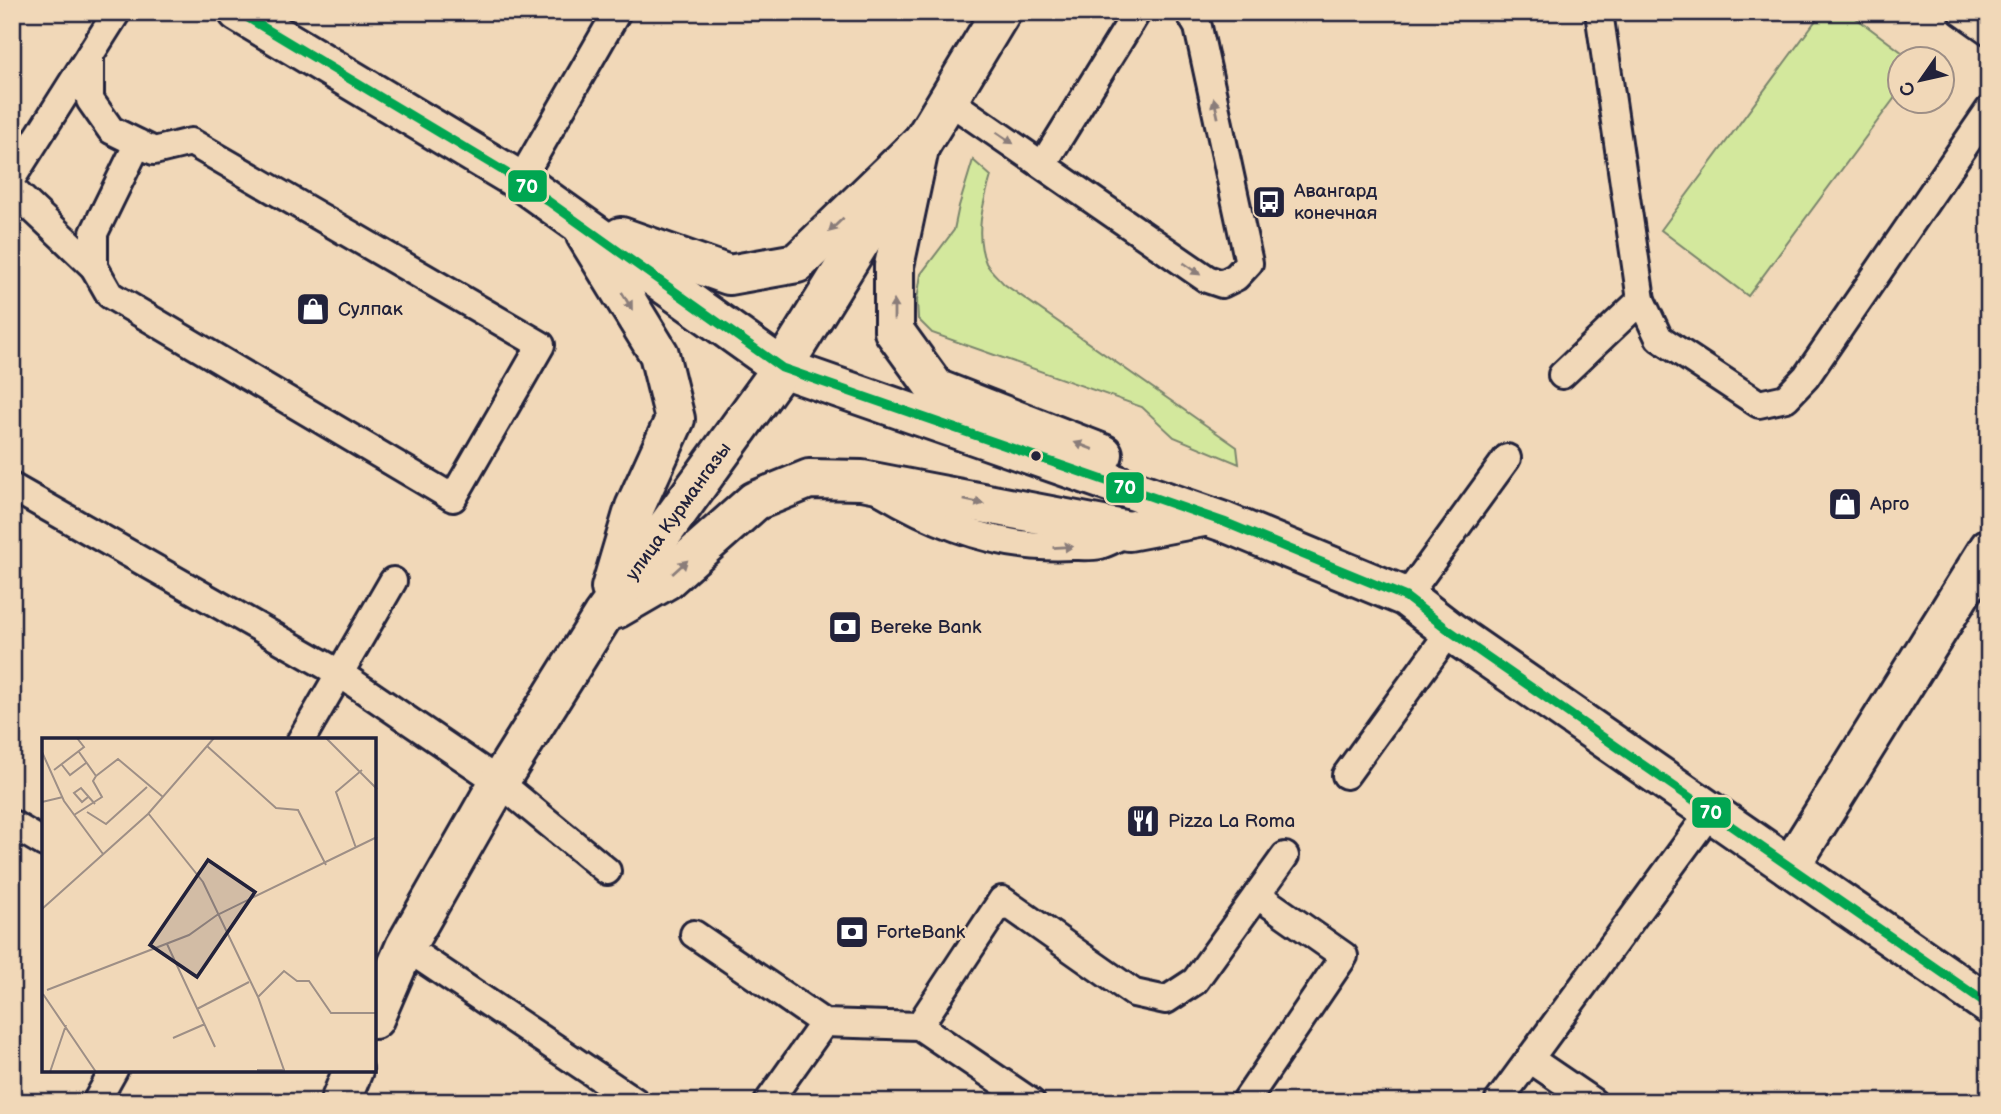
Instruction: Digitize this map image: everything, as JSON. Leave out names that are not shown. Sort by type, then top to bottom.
[{"type":"street","points":[[238,12],[520,181],[782,368],[1205,516],[1406,597],[1450,631],[1989,1005]]},
{"type":"street","name":"улица Курмангазы","points":[[376,1015],[405,947],[499,782],[602,617],[782,368],[1002,12]]},
{"type":"street","points":[[578,221],[729,275],[797,263],[920,144]]},
{"type":"street","points":[[920,144],[894,266],[894,331],[936,389],[1150,471],[1205,516]]},
{"type":"street","points":[[578,221],[659,354],[675,419],[635,507],[602,617]]},
{"type":"street","points":[[602,617],[666,580],[755,500],[810,479],[862,480],[1129,531],[1205,516]]},
{"type":"street","points":[[1790,867],[1989,548]]},
{"type":"street","points":[[340,1102],[352,1072]]},
{"type":"lane","points":[[12,178],[117,12]]},
{"type":"lane","points":[[520,181],[617,12]]},
{"type":"lane","points":[[1043,164],[1137,12]]},
{"type":"lane","points":[[948,100],[1207,279],[1222,284],[1236,277],[1249,263],[1198,27],[1189,12]]},
{"type":"lane","points":[[1599,12],[1642,300],[1659,338],[1759,404],[1786,398],[1806,377],[1980,140],[1989,110]]},
{"type":"lane","points":[[1962,12],[1989,31]]},
{"type":"lane","points":[[12,189],[94,268],[110,295],[453,498],[541,345],[191,142],[154,151],[111,130],[90,100],[90,55]]},
{"type":"lane","points":[[94,268],[94,233],[138,143]]},
{"type":"lane","points":[[1562,376],[1642,300]]},
{"type":"lane","points":[[1406,597],[1507,458]]},
{"type":"lane","points":[[12,487],[339,674],[499,782],[607,871]]},
{"type":"lane","points":[[302,738],[393,581]]},
{"type":"lane","points":[[1346,775],[1450,631]]},
{"type":"lane","points":[[1498,1102],[1711,811]]},
{"type":"lane","points":[[12,824],[42,842]]},
{"type":"lane","points":[[919,1026],[1002,900],[1134,993],[1166,1000],[1195,981],[1285,856]]},
{"type":"lane","points":[[1245,1102],[1344,956],[1256,895]]},
{"type":"lane","points":[[694,934],[824,1023],[919,1026],[1031,1102]]},
{"type":"lane","points":[[405,947],[636,1102]]},
{"type":"lane","points":[[768,1102],[824,1023]]},
{"type":"lane","points":[[1530,1059],[1593,1102]]},
{"type":"lane","points":[[96,1102],[113,1072]]},
{"type":"green space","points":[[1822,12],[1848,12],[1894,46],[1885,46],[1885,111],[1748,296],[1661,230]]},
{"type":"green space","points":[[973,160],[991,176],[980,230],[982,252],[992,272],[1004,284],[1237,447],[1239,464],[1174,437],[1142,407],[932,333],[918,319],[917,300],[921,274],[954,230]]},
{"type":"transit line","name":"70","points":[[238,12],[520,181],[782,368],[1224,522],[1406,597],[1450,631],[1989,1005]]},
{"type":"place","name":"Авангард конечная","points":[[1269,202]]},
{"type":"place","name":"Сулпак","points":[[313,309]]},
{"type":"place","name":"Арго","points":[[1845,504]]},
{"type":"place","name":"Bereke Bank","points":[[845,627]]},
{"type":"place","name":"Pizza La Roma","points":[[1143,821]]},
{"type":"place","name":"ForteBank","points":[[852,932]]}]
